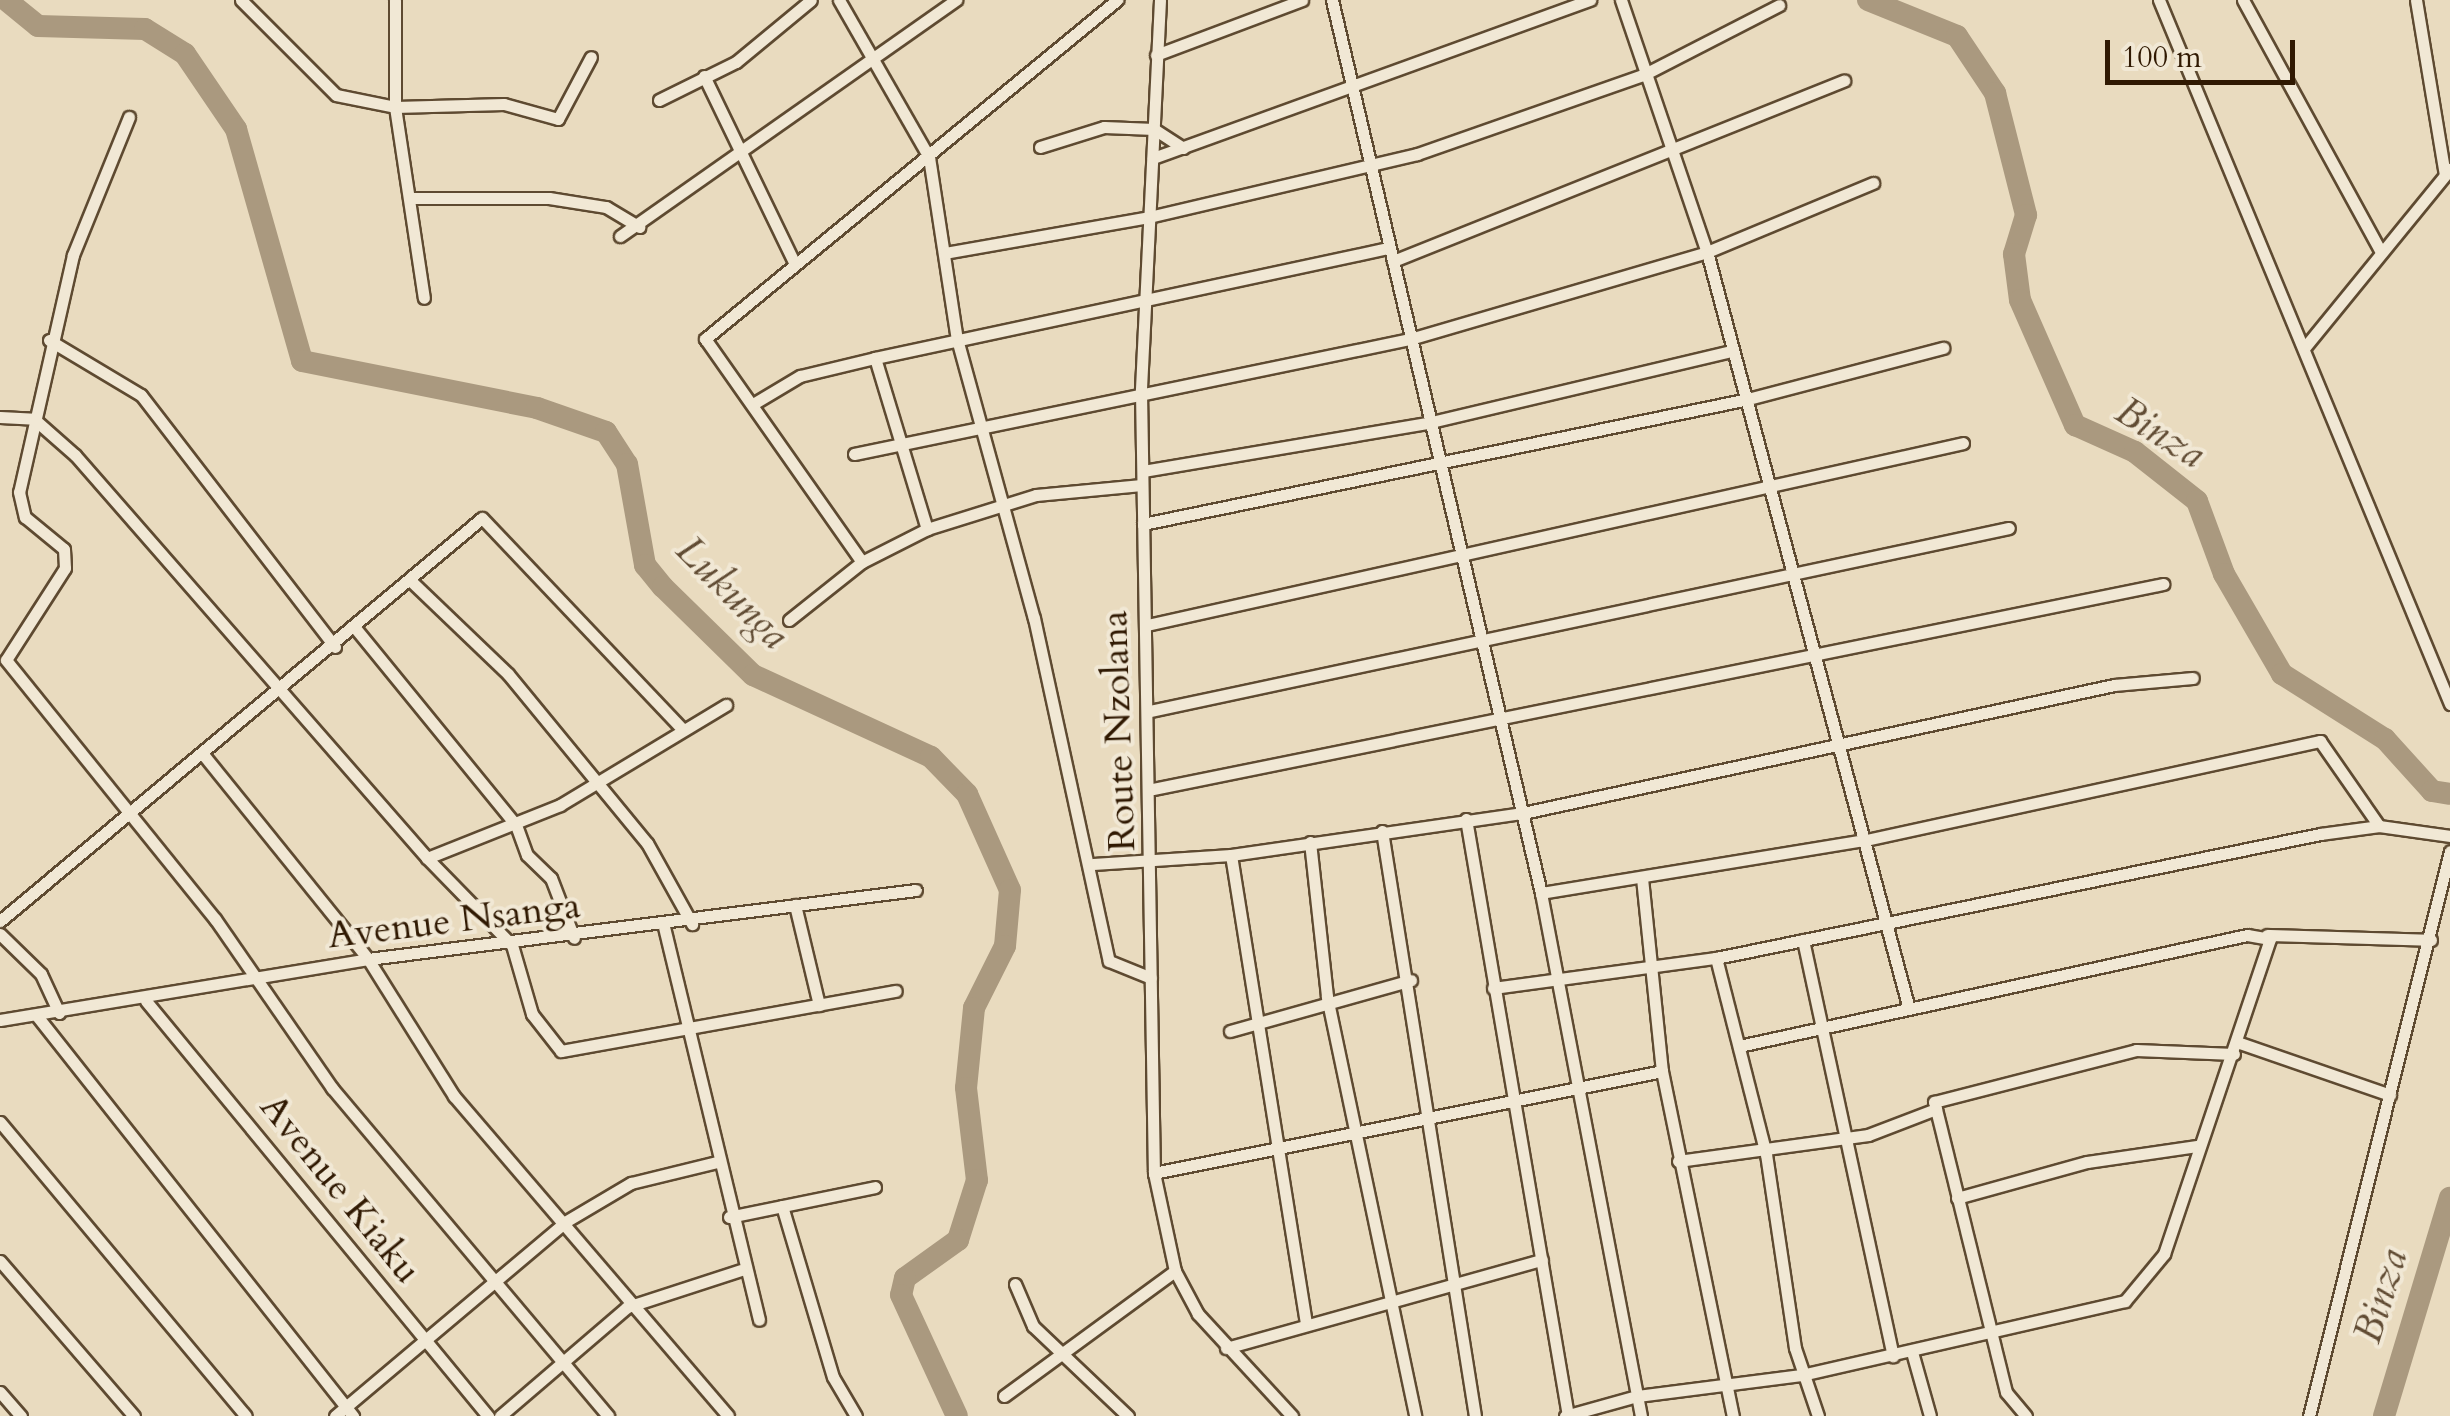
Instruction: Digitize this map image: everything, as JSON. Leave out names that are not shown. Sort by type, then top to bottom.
[{"type":"street","points":[[241,0],[336,95],[396,108],[504,104],[558,119],[591,57]]},
{"type":"street","points":[[396,0],[396,108],[424,298]]},
{"type":"street","points":[[660,100],[704,76],[811,0]]},
{"type":"street","points":[[839,0],[929,157],[958,339],[1093,864],[1109,960],[1151,978]]},
{"type":"street","points":[[620,236],[639,227],[876,62],[956,0]]},
{"type":"street","points":[[862,562],[705,340],[1117,0]]},
{"type":"street","name":"Route Nzolana","points":[[1160,0],[1142,392],[1154,862],[1151,978],[1154,1173],[1175,1271],[1226,1348],[1292,1416]]},
{"type":"street","points":[[1156,56],[1302,0]]},
{"type":"street","points":[[1332,0],[1437,467],[1542,893],[1576,1094],[1641,1416]]},
{"type":"street","points":[[1153,158],[1590,0]]},
{"type":"street","points":[[1621,0],[1643,75],[1706,252],[1731,351],[1748,399],[1791,574],[1842,745],[1909,1009]]},
{"type":"street","points":[[2159,0],[2450,704]]},
{"type":"street","points":[[2243,0],[2381,252]]},
{"type":"street","points":[[2306,348],[2448,172],[2416,0]]},
{"type":"street","points":[[945,253],[1149,218],[1372,166],[1643,75],[1779,5]]},
{"type":"street","points":[[704,76],[738,156],[795,264]]},
{"type":"street","points":[[1392,261],[1672,156],[1844,81]]},
{"type":"street","points":[[129,116],[84,220],[49,340],[18,506],[67,558],[6,660],[132,812],[332,1088],[608,1416]]},
{"type":"street","points":[[1040,147],[1104,127],[1154,129],[1183,148]]},
{"type":"street","points":[[854,454],[978,423],[1410,339],[1706,252],[1874,183]]},
{"type":"street","points":[[410,198],[549,198],[606,208],[639,227]]},
{"type":"street","points":[[753,404],[800,376],[1388,248]]},
{"type":"street","points":[[49,340],[141,395],[335,647]]},
{"type":"street","points":[[1143,524],[1437,467],[1748,399],[1943,348]]},
{"type":"street","points":[[1143,471],[1427,423],[1731,351]]},
{"type":"street","points":[[875,358],[927,529]]},
{"type":"street","points":[[0,418],[34,418],[110,494],[276,695],[512,945],[532,1014],[560,1051],[896,991]]},
{"type":"street","points":[[1147,625],[1459,560],[1963,443]]},
{"type":"street","points":[[789,620],[862,562],[927,529],[998,505],[1142,485]]},
{"type":"street","points":[[0,921],[335,647],[482,518],[681,728]]},
{"type":"street","points":[[1150,712],[2009,528]]},
{"type":"street","points":[[411,580],[508,674],[591,782],[668,872],[692,924]]},
{"type":"street","points":[[1152,789],[1817,660],[2163,584]]},
{"type":"street","points":[[356,629],[516,825],[527,854],[552,878],[574,938]]},
{"type":"street","points":[[1093,864],[1231,855],[1523,813],[2114,685],[2193,678]]},
{"type":"street","points":[[427,858],[516,825],[726,705]]},
{"type":"street","points":[[1542,893],[1866,840],[2320,741],[2379,826]]},
{"type":"street","points":[[202,752],[368,959],[454,1096],[566,1222],[627,1307],[728,1416]]},
{"type":"street","points":[[1466,820],[1567,1416],[1637,1396],[1802,1375],[1912,1352],[1991,1334],[2140,1290],[2164,1254],[2197,1146],[2235,1048],[2267,935]]},
{"type":"street","points":[[1493,988],[1716,958],[2379,826],[2450,836]]},
{"type":"street","points":[[1382,831],[1434,1122],[1452,1284],[1475,1416]]},
{"type":"street","points":[[1310,842],[1327,997],[1414,1416]]},
{"type":"street","points":[[2309,1416],[2432,940],[2450,851]]},
{"type":"street","points":[[1231,855],[1262,1018],[1306,1321]]},
{"type":"street","points":[[1642,878],[1662,1072],[1733,1416]]},
{"type":"street","name":"Avenue Nsanga","points":[[0,1020],[146,1001],[254,977],[368,959],[692,924],[795,905],[916,890]]},
{"type":"street","points":[[795,905],[819,1005]]},
{"type":"street","points":[[664,927],[741,1270],[759,1320]]},
{"type":"street","points":[[0,934],[40,974],[59,1013]]},
{"type":"street","points":[[1740,1046],[2267,935],[2432,940]]},
{"type":"street","points":[[1804,940],[1822,1030],[1851,1137],[1893,1356]]},
{"type":"street","points":[[1716,958],[1766,1154],[1802,1375],[1818,1416]]},
{"type":"street","points":[[1230,1032],[1327,997],[1411,980]]},
{"type":"street","name":"Avenue Kiaku","points":[[146,1001],[488,1416]]},
{"type":"street","points":[[38,1016],[350,1411]]},
{"type":"street","points":[[2026,1416],[2006,1392],[1936,1109],[1938,1098],[2136,1050],[2235,1048],[2390,1095]]},
{"type":"street","points":[[1154,1173],[1517,1106],[1662,1072]]},
{"type":"street","points":[[1678,1161],[1766,1154],[1851,1137],[1936,1109]]},
{"type":"street","points":[[0,1122],[246,1416]]},
{"type":"street","points":[[1957,1198],[2087,1162],[2197,1146]]},
{"type":"street","points":[[334,1416],[350,1411],[425,1340],[497,1285],[566,1222],[631,1183],[718,1162]]},
{"type":"street","points":[[729,1216],[875,1187]]},
{"type":"street","points":[[782,1206],[833,1377],[856,1416]]},
{"type":"street","points":[[1226,1348],[1306,1321],[1542,1260]]},
{"type":"street","points":[[0,1261],[134,1416]]},
{"type":"street","points":[[500,1416],[565,1366],[627,1307],[741,1270]]},
{"type":"street","points":[[1004,1396],[1065,1356],[1175,1271]]},
{"type":"street","points":[[1015,1284],[1024,1314],[1128,1416]]},
{"type":"street","points":[[1912,1352],[1930,1416]]},
{"type":"street","points":[[0,1392],[20,1416]]},
{"type":"waterway","name":"Lukunga","points":[[6,0],[38,26],[145,29],[185,54],[236,129],[302,361],[537,408],[606,432],[627,464],[645,565],[663,587],[753,675],[931,757],[967,794],[1010,890],[1005,946],[974,1008],[966,1088],[977,1180],[958,1240],[905,1278],[901,1295],[957,1416]]},
{"type":"waterway","name":"Binza","points":[[1868,0],[1957,36],[1995,93],[2026,215],[2014,254],[2020,300],[2075,425],[2135,452],[2197,501],[2224,574],[2282,674],[2385,739],[2432,791],[2450,794]]},
{"type":"waterway","name":"Binza","points":[[2384,1416],[2450,1198]]}]
